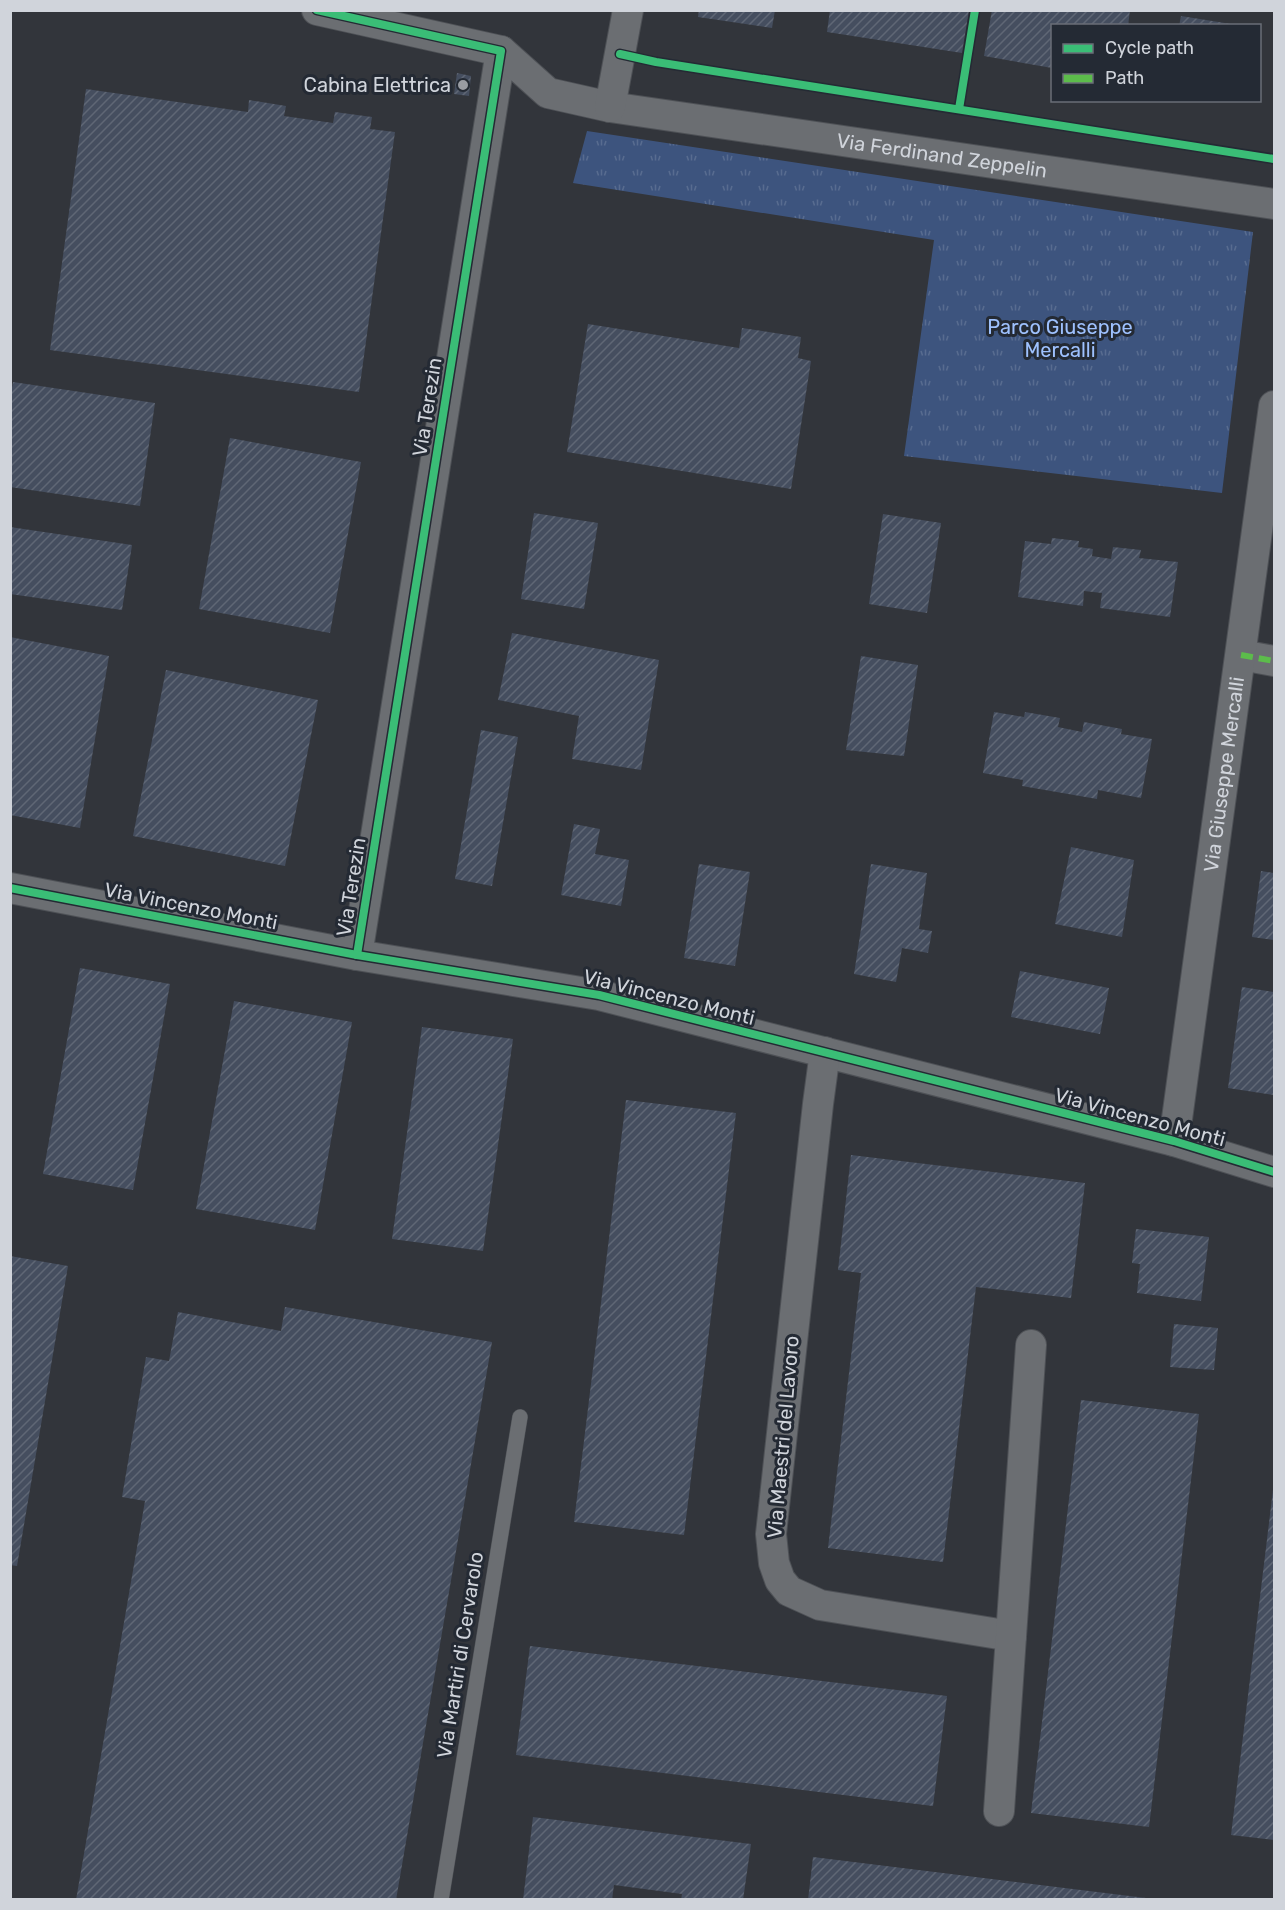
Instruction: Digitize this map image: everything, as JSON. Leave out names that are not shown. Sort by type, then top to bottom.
[{"type":"street","points":[[317,10],[501,51]]},
{"type":"street","points":[[610,107],[628,10]]},
{"type":"street","name":"Via Ferdinand Zeppelin","points":[[501,51],[548,93],[610,107],[1275,204]]},
{"type":"street","name":"Via Terezin","points":[[357,955],[501,51]]},
{"type":"street","name":"Via Giuseppe Mercalli","points":[[1174,1141],[1275,406]]},
{"type":"street","points":[[1241,655],[1275,661]]},
{"type":"street","name":"Via Vincenzo Monti","points":[[10,888],[357,955],[599,995],[1174,1141],[1275,1172]]},
{"type":"street","name":"Via Maestri del Lavoro","points":[[825,1052],[771,1534],[774,1563],[780,1580],[789,1591],[820,1605],[1011,1635]]},
{"type":"street","points":[[999,1811],[1031,1345]]},
{"type":"lane","name":"Via Martiri di Cervarolo","points":[[441,1899],[520,1416]]},
{"type":"green space","name":"Parco Giuseppe Mercalli","points":[[587,131],[1253,232],[1222,493],[904,456],[934,240],[573,183]]},
{"type":"building","points":[[699,10],[775,10],[772,28],[698,17]]},
{"type":"building","points":[[830,10],[969,10],[962,53],[827,32]]},
{"type":"building","points":[[992,10],[1130,10],[1128,24],[1051,24],[1051,68],[984,56]]},
{"type":"building","points":[[1181,16],[1231,24],[1179,24]]},
{"type":"building","name":"Cabina Elettrica","points":[[457,73],[471,76],[469,96],[454,94]]},
{"type":"building","points":[[86,89],[248,112],[249,100],[286,106],[284,116],[333,123],[335,112],[372,117],[370,129],[395,132],[359,392],[50,350]]},
{"type":"building","points":[[588,324],[739,348],[742,328],[801,337],[798,358],[811,361],[791,489],[567,452]]},
{"type":"building","points":[[13,382],[155,403],[140,506],[10,487],[10,398]]},
{"type":"building","points":[[230,438],[361,462],[330,633],[199,609]]},
{"type":"building","points":[[534,513],[598,523],[584,609],[521,599]]},
{"type":"building","points":[[883,514],[941,523],[927,613],[869,604]]},
{"type":"building","points":[[10,527],[132,545],[122,610],[10,594]]},
{"type":"building","points":[[1052,538],[1079,541],[1078,547],[1093,549],[1092,556],[1111,559],[1113,547],[1141,550],[1139,558],[1178,562],[1170,617],[1100,608],[1102,593],[1084,591],[1083,606],[1018,597],[1025,541],[1051,544]]},
{"type":"building","points":[[512,633],[659,660],[641,770],[572,759],[579,716],[498,700]]},
{"type":"building","points":[[10,637],[109,656],[80,828],[10,815]]},
{"type":"building","points":[[861,656],[918,665],[904,756],[846,750]]},
{"type":"building","points":[[166,670],[318,700],[285,866],[133,836]]},
{"type":"building","points":[[994,712],[1024,717],[1025,712],[1060,718],[1058,727],[1082,732],[1084,722],[1122,729],[1121,734],[1152,739],[1141,798],[1098,790],[1097,799],[1022,786],[1023,780],[983,773]]},
{"type":"building","points":[[481,730],[518,737],[492,886],[455,879]]},
{"type":"building","points":[[574,824],[600,829],[595,854],[629,860],[621,906],[561,895]]},
{"type":"building","points":[[1071,847],[1134,860],[1122,937],[1055,924]]},
{"type":"building","points":[[699,864],[750,872],[735,966],[684,958]]},
{"type":"building","points":[[871,864],[927,873],[919,929],[932,931],[928,953],[902,948],[896,982],[854,974]]},
{"type":"building","points":[[1261,871],[1274,873],[1274,940],[1252,937]]},
{"type":"building","points":[[80,968],[170,984],[133,1190],[43,1174]]},
{"type":"building","points":[[1020,971],[1109,988],[1100,1034],[1011,1017]]},
{"type":"building","points":[[1242,987],[1274,992],[1274,1095],[1228,1088]]},
{"type":"building","points":[[234,1001],[352,1022],[315,1230],[196,1209]]},
{"type":"building","points":[[422,1027],[513,1039],[483,1251],[392,1239]]},
{"type":"building","points":[[626,1100],[736,1113],[684,1535],[574,1522]]},
{"type":"building","points":[[851,1155],[1085,1183],[1071,1298],[976,1287],[943,1562],[828,1548],[861,1273],[838,1270]]},
{"type":"building","points":[[1136,1229],[1209,1237],[1201,1301],[1137,1293],[1140,1264],[1132,1263]]},
{"type":"building","points":[[10,1256],[68,1266],[17,1566],[10,1565]]},
{"type":"building","points":[[285,1307],[492,1342],[396,1900],[76,1900],[145,1501],[122,1497],[146,1357],[169,1361],[178,1312],[281,1331]]},
{"type":"building","points":[[1174,1324],[1218,1328],[1214,1370],[1170,1367]]},
{"type":"building","points":[[1081,1400],[1199,1414],[1149,1827],[1031,1813]]},
{"type":"building","points":[[1274,1490],[1274,1840],[1231,1835]]},
{"type":"building","points":[[530,1646],[947,1696],[933,1806],[516,1755]]},
{"type":"building","points":[[533,1817],[751,1844],[743,1900],[681,1900],[682,1894],[614,1885],[612,1900],[523,1900]]},
{"type":"building","points":[[813,1857],[1146,1898],[1146,1900],[808,1900]]},
{"type":"marked path","points":[[1241,655],[1274,661]]},
{"type":"cycle path","points":[[317,10],[501,51],[357,955]]},
{"type":"cycle path","points":[[959,109],[975,10]]},
{"type":"cycle path","points":[[620,54],[656,62],[1274,159]]},
{"type":"cycle path","points":[[10,888],[357,955],[599,995],[1174,1141],[1274,1172]]},
{"type":"place","name":"Cabina Elettrica","points":[[463,85]]}]
